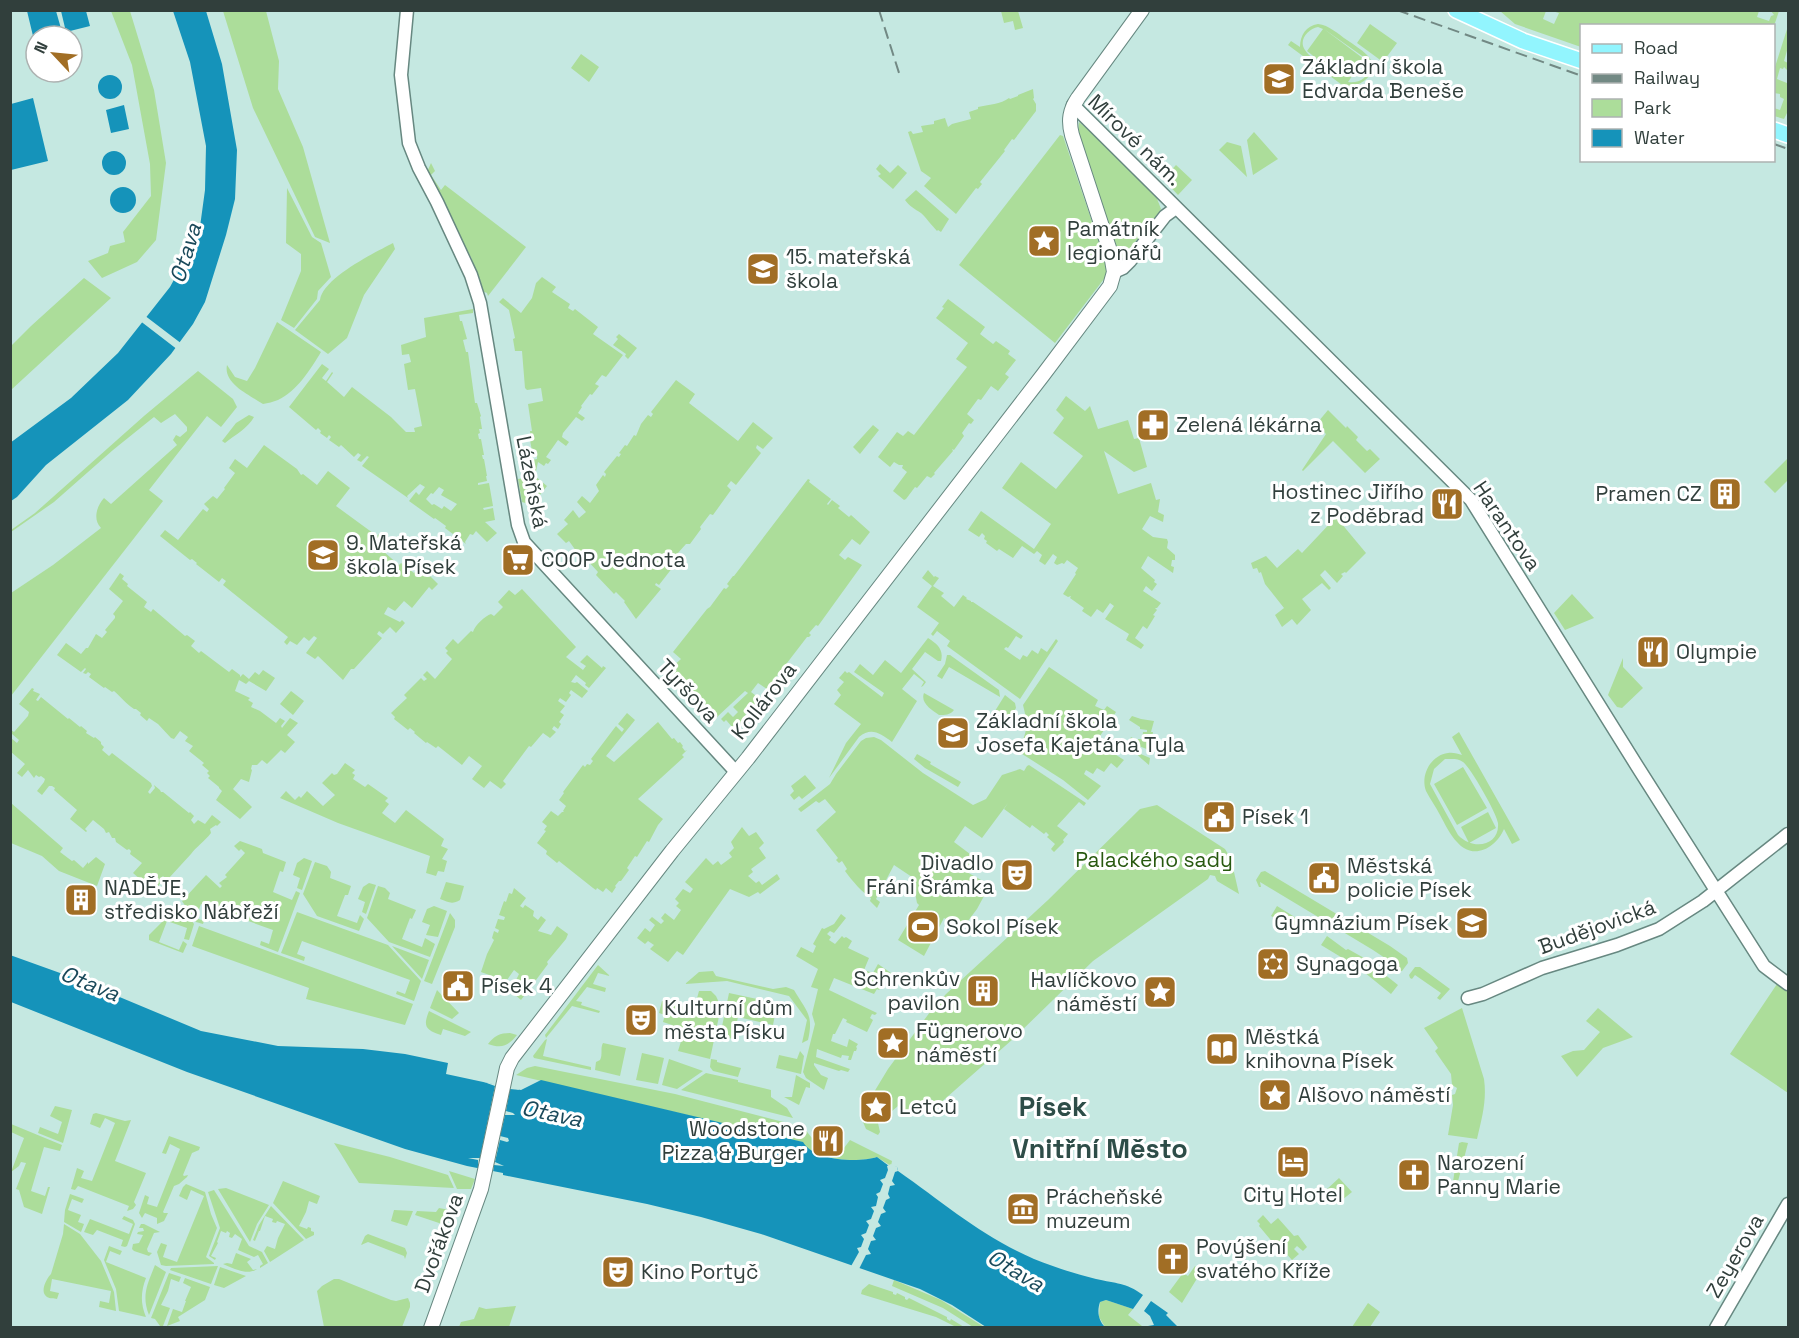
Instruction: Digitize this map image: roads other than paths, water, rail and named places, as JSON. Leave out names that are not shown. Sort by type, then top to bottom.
[{"type":"main road","points":[[1073,105],[1142,10]]},
{"type":"main road","points":[[1456,10],[1523,41],[1580,61]]},
{"type":"main road","name":"Mírové nám.","points":[[1058,356],[1107,290],[1114,272],[1112,254],[1070,129],[1069,117],[1073,105]]},
{"type":"main road","name":"Kollárova","points":[[486,1172],[508,1065],[516,1052],[1058,356]]},
{"type":"main road","name":"Dvořákova","points":[[431,1328],[486,1172]]},
{"type":"street","name":"Lázeňská","points":[[407,10],[401,75],[409,143],[471,275],[480,303],[518,525],[524,542],[636,664]]},
{"type":"street","name":"Mírové nám.","points":[[1073,105],[1176,208],[1167,214],[1130,261],[1123,268],[1114,272]]},
{"type":"street","name":"Harantova","points":[[1176,208],[1471,500],[1764,966],[1788,984]]},
{"type":"street","name":"Tyršova","points":[[636,664],[736,772]]},
{"type":"street","name":"Budějovická","points":[[1468,998],[1483,994],[1542,968],[1617,945],[1659,929],[1716,891],[1788,834]]},
{"type":"street","name":"Zeyerova","points":[[1716,1328],[1788,1204]]},
{"type":"water","points":[[27,11],[56,11],[60,24],[30,24]]},
{"type":"water","points":[[61,11],[86,11],[90,26],[84,28],[84,24],[64,24]]},
{"type":"water","points":[[173,11],[206,11],[222,64],[237,150],[235,199],[205,302],[193,324],[171,354],[128,400],[46,465],[11,501],[10,443],[71,398],[118,353],[170,287],[199,234],[205,190],[206,146],[190,62]]},
{"type":"water","points":[[110,75],[115,76],[121,82],[121,92],[115,98],[110,99],[105,98],[99,92],[98,87],[99,82],[105,76]]},
{"type":"water","points":[[33,98],[48,161],[11,170],[11,104]]},
{"type":"water","points":[[124,105],[129,129],[111,133],[106,110]]},
{"type":"water","points":[[114,151],[123,154],[126,163],[123,172],[114,175],[105,172],[102,163],[105,154]]},
{"type":"water","points":[[123,187],[132,191],[136,200],[132,209],[123,213],[114,209],[110,200],[114,191]]},
{"type":"water","name":"Otava","points":[[10,955],[74,978],[201,1031],[278,1046],[363,1049],[405,1054],[448,1063],[446,1074],[521,1090],[541,1080],[803,1142],[826,1157],[859,1160],[877,1157],[889,1166],[897,1167],[898,1171],[963,1218],[1015,1250],[1065,1270],[1126,1286],[1143,1295],[1133,1309],[1106,1300],[1100,1302],[1099,1315],[1105,1327],[986,1327],[952,1305],[920,1289],[761,1234],[647,1204],[503,1175],[503,1173],[405,1149],[187,1072],[11,1002]]},
{"type":"water","points":[[1151,1301],[1168,1313],[1166,1315],[1178,1327],[1142,1327],[1154,1325],[1150,1316],[1144,1311]]},
{"type":"railway","points":[[879,10],[900,76]]},
{"type":"railway","points":[[1397,10],[1580,75]]},
{"type":"railway","points":[[1775,144],[1788,149]]},
{"type":"place","name":"Základní škola Edvarda Beneše","points":[[1279,79]]},
{"type":"place","name":"Památník legionářů","points":[[1044,241]]},
{"type":"place","name":"15. mateřská škola","points":[[763,269]]},
{"type":"place","name":"Zelená lékárna","points":[[1153,425]]},
{"type":"place","name":"Pramen CZ","points":[[1725,494]]},
{"type":"place","name":"Hostinec Jiřího z Poděbrad","points":[[1447,504]]},
{"type":"place","name":"9. Mateřská škola Písek","points":[[323,555]]},
{"type":"place","name":"COOP Jednota","points":[[518,560]]},
{"type":"place","name":"Olympie","points":[[1653,652]]},
{"type":"place","name":"Základní škola Josefa Kajetána Tyla","points":[[953,733]]},
{"type":"place","name":"Písek 1","points":[[1219,817]]},
{"type":"place","name":"Divadlo Fráni Šrámka","points":[[1017,875]]},
{"type":"place","name":"Městská policie Písek","points":[[1324,878]]},
{"type":"place","name":"NADĚJE, středisko Nábřeží","points":[[81,900]]},
{"type":"place","name":"Gymnázium Písek","points":[[1472,923]]},
{"type":"place","name":"Sokol Písek","points":[[923,927]]},
{"type":"place","name":"Synagoga","points":[[1273,964]]},
{"type":"place","name":"Písek 4","points":[[458,986]]},
{"type":"place","name":"Schrenkův pavilon","points":[[983,991]]},
{"type":"place","name":"Havlíčkovo náměstí","points":[[1160,992]]},
{"type":"place","name":"Kulturní dům města Písku","points":[[641,1020]]},
{"type":"place","name":"Fügnerovo náměstí","points":[[893,1043]]},
{"type":"place","name":"Městká knihovna Písek","points":[[1222,1049]]},
{"type":"place","name":"Alšovo náměstí","points":[[1275,1095]]},
{"type":"place","name":"Letců","points":[[876,1107]]},
{"type":"place","name":"Woodstone Pizza & Burger","points":[[828,1141]]},
{"type":"place","name":"City Hotel","points":[[1293,1162]]},
{"type":"place","name":"Narození Panny Marie","points":[[1414,1175]]},
{"type":"place","name":"Prácheňské muzeum","points":[[1023,1209]]},
{"type":"place","name":"Povýšení svatého Kříže","points":[[1173,1259]]},
{"type":"place","name":"Kino Portyč","points":[[618,1272]]},
{"type":"district","name":"Písek","points":[[1053,1107]]},
{"type":"district","name":"Vnitřní Město","points":[[1100,1149]]},
{"type":"park label","name":"Palackého sady","points":[[1154,860]]}]
